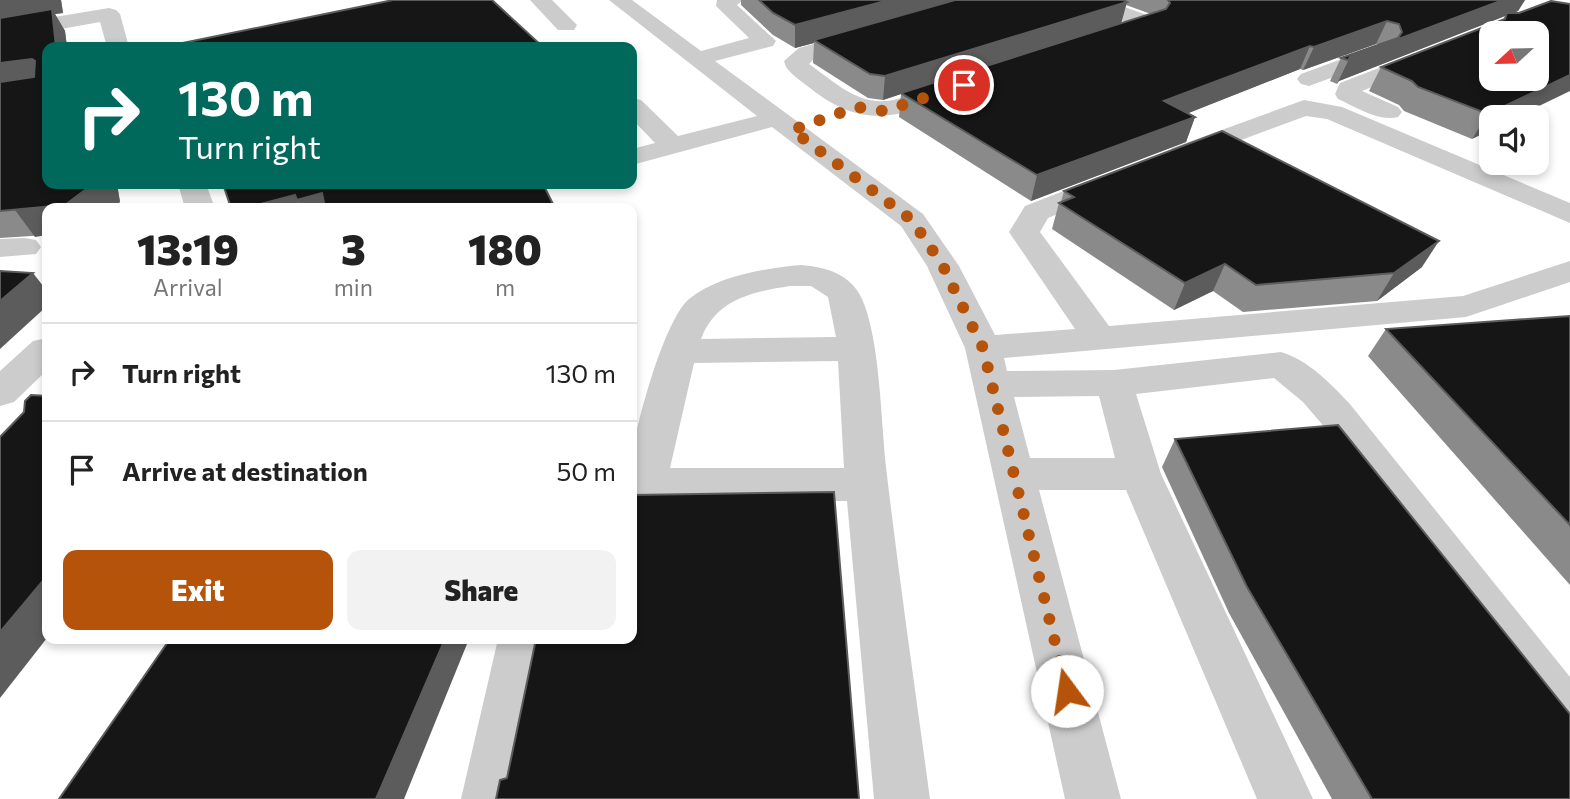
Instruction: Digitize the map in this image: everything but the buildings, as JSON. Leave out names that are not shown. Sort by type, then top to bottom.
[{"type":"street","points":[[0,24],[83,9],[95,3],[94,0]]},
{"type":"street","points":[[540,0],[566,24]]},
{"type":"street","points":[[697,59],[765,41],[726,6],[726,2],[733,0]]},
{"type":"street","points":[[1086,0],[1150,24],[1097,41]]},
{"type":"street","points":[[635,2],[697,59],[804,121],[912,220],[943,266],[983,348],[1093,799]]},
{"type":"street","points":[[0,33],[109,14],[117,42]]},
{"type":"street","points":[[857,107],[798,67],[796,61],[807,53],[883,32]]},
{"type":"street","points":[[1309,79],[1423,35]]},
{"type":"street","points":[[1423,126],[1347,94],[1349,88],[1445,49]]},
{"type":"street","points":[[637,156],[673,146],[804,121],[857,107],[884,111],[977,80]]},
{"type":"street","points":[[1100,339],[1024,232],[1036,212],[1304,108],[1333,112],[1570,214]]},
{"type":"street","points":[[637,110],[673,146]]},
{"type":"street","points":[[983,348],[1466,306],[1570,271]]},
{"type":"street","points":[[866,484],[639,485],[680,351],[694,315],[711,298],[782,277],[809,274],[827,280],[844,293],[856,349],[866,484],[902,799]]},
{"type":"street","points":[[680,351],[856,349]]},
{"type":"street","points":[[0,393],[42,354]]},
{"type":"street","points":[[992,384],[1114,383],[1281,366],[1317,393],[1335,413],[1570,718]]},
{"type":"street","points":[[1114,383],[1140,474],[1285,799]]},
{"type":"street","points":[[1014,474],[1140,474]]},
{"type":"street","points":[[489,799],[522,644]]},
{"type":"route","points":[[964,85],[884,111],[857,107],[792,130],[912,220],[943,266],[983,348],[1067,691]]}]
